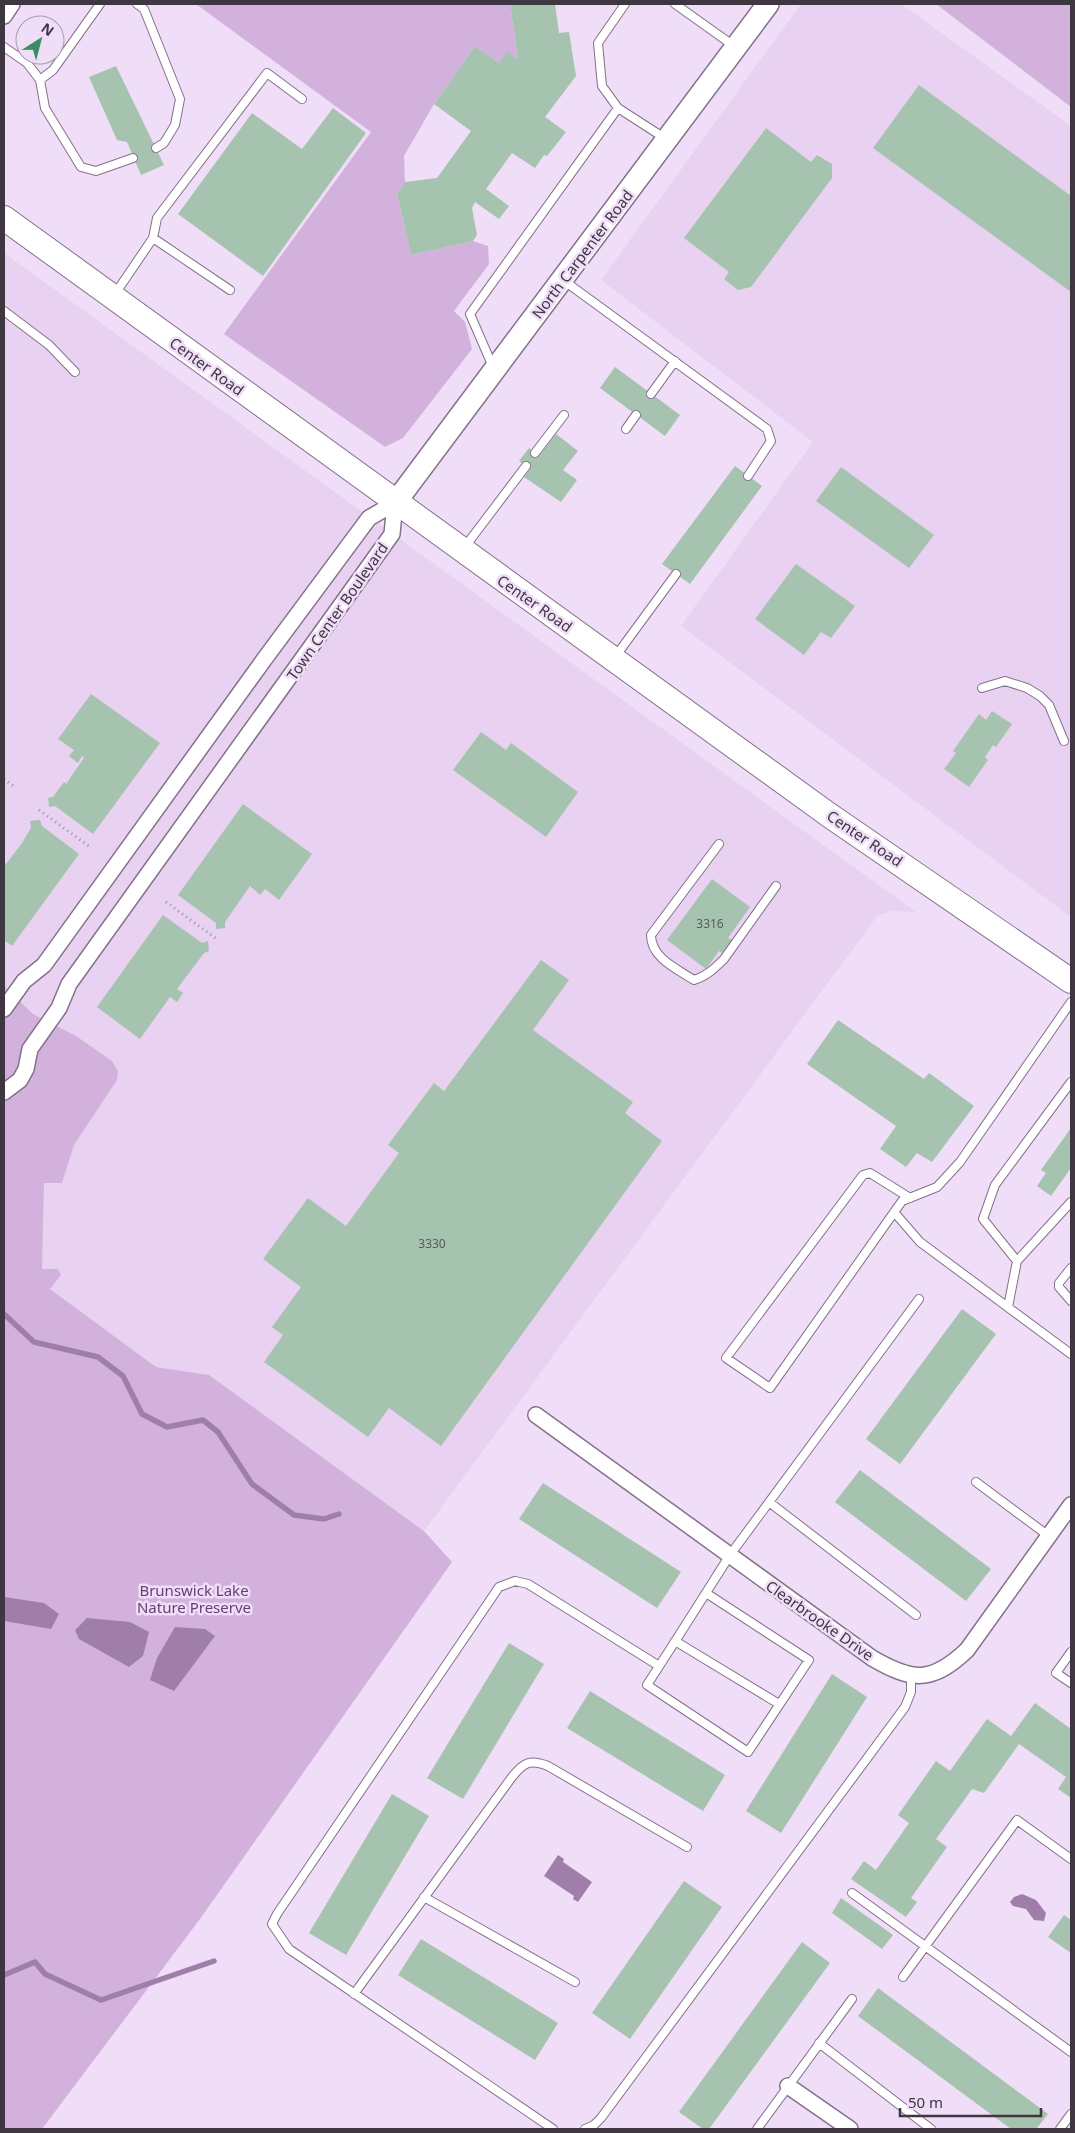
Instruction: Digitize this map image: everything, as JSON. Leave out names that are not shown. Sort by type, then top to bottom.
[{"type":"main road","name":"Center Road","points":[[4,218],[395,503],[829,815],[1071,981]]},
{"type":"street","points":[[4,16],[12,4]]},
{"type":"street","name":"North Carpenter Road","points":[[395,503],[768,4]]},
{"type":"street","name":"Town Center Boulevard","points":[[4,1009],[24,981],[44,965],[257,668],[369,518],[395,503]]},
{"type":"street","name":"Town Center Boulevard","points":[[4,1092],[20,1080],[26,1069],[30,1049],[59,1008],[70,984],[392,534],[395,503]]},
{"type":"street","name":"Clearbrooke Drive","points":[[536,1415],[872,1658],[905,1676],[928,1675],[949,1667],[967,1650],[1050,1537],[1071,1505]]},
{"type":"street","points":[[788,2086],[850,2129]]},
{"type":"lane","points":[[40,80],[53,70],[100,4]]},
{"type":"lane","points":[[137,4],[144,9],[180,99],[175,125],[164,143],[156,148]]},
{"type":"lane","points":[[625,4],[598,43],[602,86],[618,108],[667,140]]},
{"type":"lane","points":[[675,4],[736,48]]},
{"type":"lane","points":[[4,48],[27,63],[40,80],[46,108],[82,168],[96,171],[133,158]]},
{"type":"lane","points":[[113,298],[152,238],[156,218],[267,73],[302,99]]},
{"type":"lane","points":[[494,369],[470,314],[618,108]]},
{"type":"lane","points":[[152,238],[230,290]]},
{"type":"lane","points":[[563,280],[767,429],[771,435],[771,441],[748,476]]},
{"type":"lane","points":[[4,311],[49,345],[75,372]]},
{"type":"lane","points":[[651,394],[675,361]]},
{"type":"lane","points":[[535,453],[564,415]]},
{"type":"lane","points":[[626,429],[636,415]]},
{"type":"lane","points":[[462,551],[526,466]]},
{"type":"lane","points":[[613,659],[676,574]]},
{"type":"lane","points":[[982,688],[1005,681],[1027,688],[1040,696],[1049,705],[1064,741]]},
{"type":"lane","points":[[719,844],[651,935],[651,941],[657,954],[675,968],[694,980],[704,977],[714,969],[724,959],[776,886]]},
{"type":"lane","points":[[910,1198],[870,1172],[863,1175],[726,1358],[770,1388],[902,1201],[910,1198],[938,1187],[960,1162],[1071,1002]]},
{"type":"lane","points":[[1017,1261],[983,1219],[994,1185],[1071,1082]]},
{"type":"lane","points":[[1008,1307],[1017,1261],[1071,1202]]},
{"type":"lane","points":[[894,1212],[920,1242],[1071,1354]]},
{"type":"lane","points":[[1071,1268],[1059,1283],[1059,1287],[1071,1300]]},
{"type":"lane","points":[[706,1593],[809,1660],[748,1752],[647,1685],[730,1555],[919,1299]]},
{"type":"lane","points":[[976,1482],[1050,1537]]},
{"type":"lane","points":[[769,1502],[916,1615]]},
{"type":"lane","points":[[553,2129],[289,1949],[272,1924],[288,1897],[499,1587],[515,1580],[528,1584],[659,1666]]},
{"type":"lane","points":[[675,1641],[780,1704]]},
{"type":"lane","points":[[1071,1652],[1056,1672],[1071,1683]]},
{"type":"lane","points":[[585,2129],[594,2125],[600,2118],[905,1707],[911,1692],[911,1675]]},
{"type":"lane","points":[[354,1994],[512,1777],[525,1764],[535,1762],[548,1766],[687,1847]]},
{"type":"lane","points":[[903,1977],[1017,1820],[1071,1859]]},
{"type":"lane","points":[[852,1893],[1071,2052]]},
{"type":"lane","points":[[424,1897],[574,1982]]},
{"type":"lane","points":[[757,2129],[852,1999]]},
{"type":"lane","points":[[819,2043],[931,2129]]},
{"type":"lane","points":[[1060,2129],[1071,2114]]},
{"type":"path","points":[[4,780],[16,788]]},
{"type":"path","points":[[39,810],[90,847]]},
{"type":"path","points":[[166,902],[218,940]]},
{"type":"shaded area","points":[[801,4],[901,4],[1071,126],[1071,917],[681,626],[813,442],[601,280]]},
{"type":"shaded area","points":[[4,253],[916,912],[891,911],[877,916],[424,1531],[209,1375],[156,1367],[50,1289],[58,1269],[42,1269],[44,1183],[62,1183],[74,1145],[92,1116],[33,1014],[4,986]]},
{"type":"shaded area","points":[[4,1597],[44,1603],[59,1614],[51,1629],[4,1621]]},
{"type":"shaded area","points":[[87,1618],[130,1622],[149,1632],[143,1656],[129,1667],[79,1639],[75,1630]]},
{"type":"shaded area","points":[[175,1627],[205,1629],[215,1636],[174,1691],[150,1680],[157,1658]]},
{"type":"shaded area","points":[[558,1855],[564,1859],[563,1862],[592,1882],[578,1902],[573,1899],[574,1896],[544,1876]]},
{"type":"shaded area","points":[[1022,1894],[1036,1900],[1046,1913],[1044,1921],[1034,1920],[1026,1909],[1013,1906],[1010,1902],[1014,1897]]},
{"type":"green space","points":[[196,4],[510,4],[518,59],[507,52],[499,63],[475,46],[434,104],[404,156],[405,182],[397,194],[411,255],[473,241],[488,246],[489,264],[454,311],[465,322],[472,349],[403,438],[385,447],[224,334],[371,132]]},
{"type":"green space","points":[[936,4],[1071,4],[1071,107]]},
{"type":"green space","name":"Brunswick Lake Nature Preserve","points":[[4,986],[33,1014],[76,1036],[112,1061],[118,1071],[117,1080],[74,1145],[62,1183],[44,1183],[42,1269],[58,1269],[61,1275],[50,1289],[156,1367],[209,1375],[424,1531],[452,1562],[200,1919],[42,2129],[4,2129]]},
{"type":"building","points":[[510,4],[555,4],[559,33],[569,32],[576,76],[545,117],[566,132],[547,156],[544,155],[535,168],[512,153],[486,189],[509,206],[499,219],[475,202],[472,208],[477,235],[473,241],[411,255],[397,194],[405,182],[437,178],[471,131],[434,104],[475,46],[499,63],[507,51],[518,59]]},
{"type":"building","points":[[116,66],[164,165],[141,175],[127,142],[117,140],[89,77]]},
{"type":"building","points":[[919,85],[1071,196],[1071,292],[873,148]]},
{"type":"building","points":[[333,108],[366,133],[263,276],[178,214],[252,113],[302,149]]},
{"type":"building","points":[[766,128],[811,162],[817,155],[832,164],[832,178],[751,287],[738,290],[724,279],[729,272],[684,238]]},
{"type":"building","points":[[615,367],[680,415],[665,436],[600,388]]},
{"type":"building","points":[[556,434],[578,451],[563,470],[577,480],[561,502],[524,477],[530,469],[519,461],[529,448],[539,456]]},
{"type":"building","points":[[735,466],[762,486],[690,584],[662,564]]},
{"type":"building","points":[[841,467],[934,535],[909,568],[816,501]]},
{"type":"building","points":[[796,564],[855,606],[831,638],[821,632],[804,655],[755,619]]},
{"type":"building","points":[[91,694],[160,743],[93,834],[55,806],[49,807],[48,798],[53,797],[64,782],[66,784],[84,758],[82,756],[78,763],[69,756],[74,750],[58,739]]},
{"type":"building","points":[[992,711],[1012,724],[996,747],[993,745],[985,757],[988,760],[969,787],[944,769],[956,753],[953,751],[979,714],[986,720]]},
{"type":"building","points":[[481,732],[506,750],[511,743],[578,792],[546,837],[453,770]]},
{"type":"building","points":[[243,804],[312,854],[279,900],[265,889],[260,895],[250,886],[225,922],[225,928],[216,929],[216,923],[178,895]]},
{"type":"building","points":[[40,820],[42,826],[79,854],[12,946],[4,940],[4,862],[6,864],[22,843],[31,828],[30,821]]},
{"type":"building","points":[[712,879],[750,907],[728,938],[732,940],[722,953],[719,951],[706,969],[667,940]]},
{"type":"building","points":[[163,915],[202,943],[208,941],[209,951],[204,953],[177,989],[183,993],[177,1002],[170,997],[140,1039],[97,1007]]},
{"type":"building","points":[[541,960],[569,980],[533,1030],[633,1102],[625,1113],[662,1141],[441,1446],[389,1408],[368,1437],[264,1362],[283,1335],[272,1327],[301,1287],[263,1259],[308,1198],[346,1226],[399,1153],[388,1145],[434,1083],[444,1091]]},
{"type":"building","points":[[838,1020],[924,1079],[929,1073],[974,1106],[932,1162],[917,1153],[906,1167],[880,1149],[896,1126],[807,1064]]},
{"type":"building","points":[[1071,1128],[1071,1168],[1051,1196],[1037,1186],[1046,1173],[1041,1170]]},
{"type":"building","points":[[962,1309],[996,1334],[900,1464],[866,1439]]},
{"type":"building","points":[[860,1470],[991,1569],[966,1601],[835,1502]]},
{"type":"building","points":[[543,1483],[681,1572],[657,1608],[519,1519]]},
{"type":"building","points":[[509,1643],[544,1664],[463,1799],[427,1778]]},
{"type":"building","points":[[832,1674],[867,1697],[781,1833],[746,1811]]},
{"type":"building","points":[[590,1691],[725,1775],[703,1811],[567,1728]]},
{"type":"building","points":[[1035,1703],[1071,1729],[1071,1798],[1058,1789],[1066,1777],[1019,1744],[984,1793],[972,1789],[936,1839],[947,1847],[911,1898],[917,1902],[906,1917],[851,1879],[864,1861],[876,1870],[909,1823],[898,1815],[936,1761],[950,1771],[987,1719],[1011,1736]]},
{"type":"building","points":[[392,1794],[429,1816],[346,1955],[309,1933]]},
{"type":"building","points":[[684,1881],[722,1907],[630,2039],[592,2013]]},
{"type":"building","points":[[841,1898],[893,1935],[882,1949],[832,1913]]},
{"type":"building","points":[[1064,1915],[1071,1920],[1071,1953],[1048,1937]]},
{"type":"building","points":[[421,1939],[558,2023],[535,2060],[398,1975]]},
{"type":"building","points":[[802,1942],[830,1963],[709,2129],[703,2129],[679,2112]]},
{"type":"building","points":[[878,1988],[1048,2114],[1036,2129],[1011,2129],[858,2016]]},
{"type":"waterway","points":[[4,1314],[34,1342],[98,1357],[123,1376],[142,1414],[167,1427],[203,1420],[218,1432],[252,1484],[294,1515],[324,1519],[339,1514]]},
{"type":"waterway","points":[[4,1975],[35,1962],[45,1974],[101,2000],[214,1961]]}]
